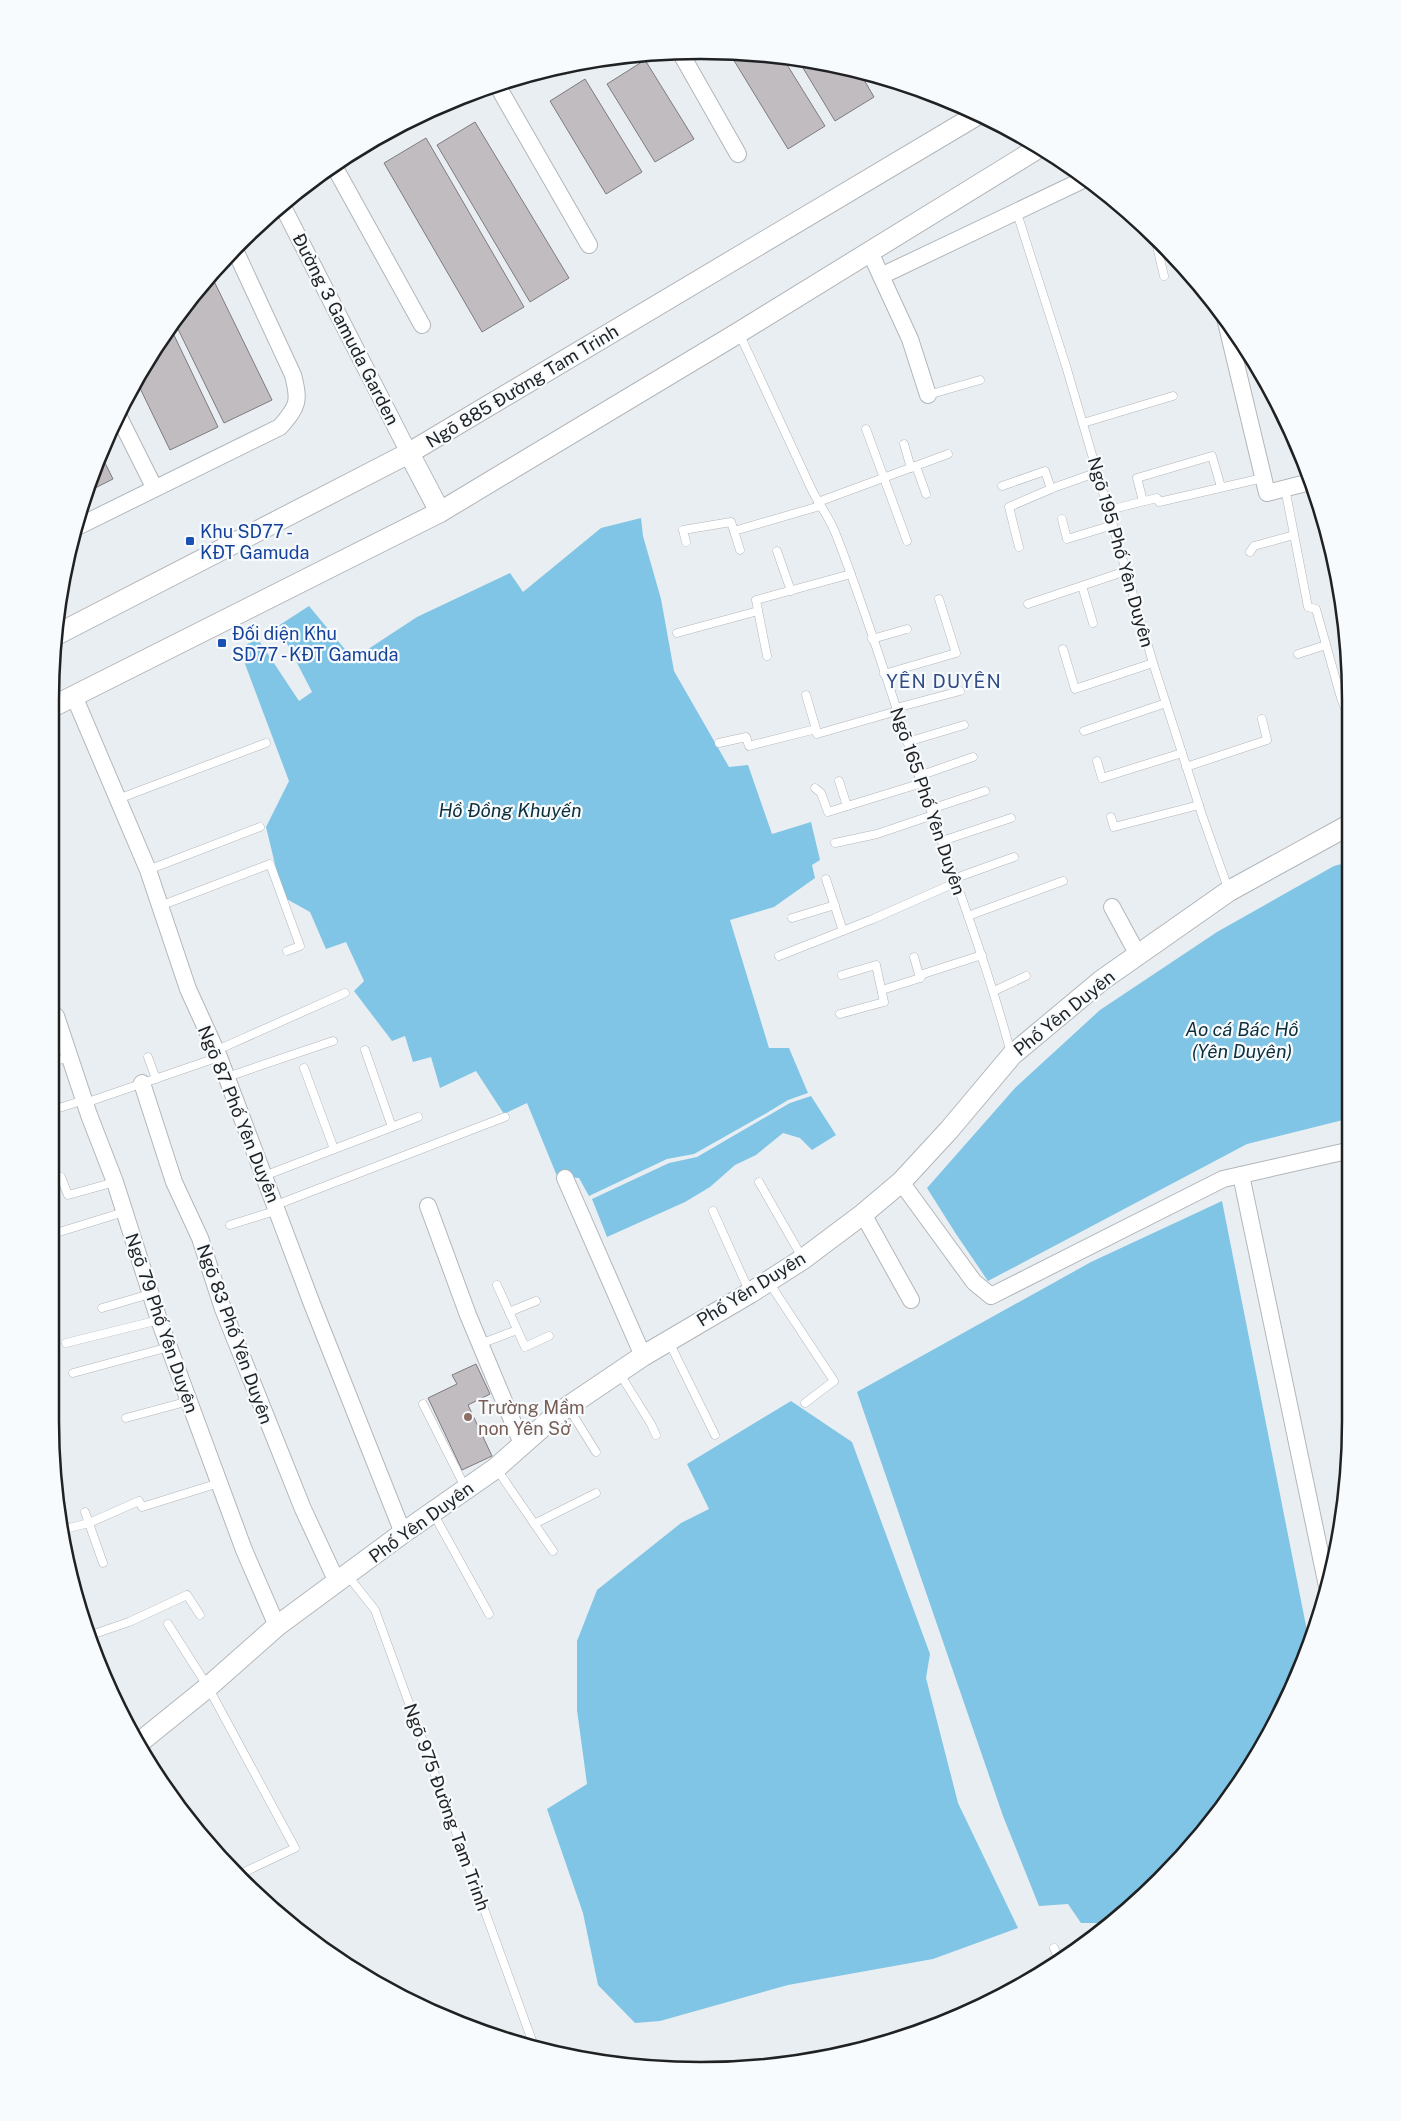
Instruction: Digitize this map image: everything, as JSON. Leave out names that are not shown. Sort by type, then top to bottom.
[{"type":"street","points":[[684,59],[738,154]]},
{"type":"street","points":[[500,91],[589,245]]},
{"type":"street","name":"Ngõ 885 Đường Tam Trinh","points":[[63,632],[409,453],[970,119]]},
{"type":"street","points":[[59,704],[440,512],[738,333],[1033,152]]},
{"type":"street","points":[[337,172],[422,325]]},
{"type":"street","points":[[881,276],[1016,210],[1078,182]]},
{"type":"street","name":"Đường 3 Gamuda Garden","points":[[285,211],[409,453]]},
{"type":"street","points":[[870,252],[910,339],[928,395]]},
{"type":"street","points":[[84,523],[154,487],[280,427],[292,413],[299,397],[293,375],[238,256]]},
{"type":"street","points":[[1230,338],[1266,493],[1304,483]]},
{"type":"street","points":[[122,423],[154,487]]},
{"type":"street","points":[[409,453],[440,512]]},
{"type":"street","name":"Ngõ 87 Phố Yên Duyên","points":[[74,696],[148,870],[188,989],[227,1077],[402,1534]]},
{"type":"street","name":"Phố Yên Duyên","points":[[144,1739],[208,1687],[277,1626],[496,1468],[522,1444],[568,1407],[668,1340],[750,1293],[803,1258],[863,1214],[901,1182],[949,1130],[1012,1055],[1102,980],[1229,891],[1342,829]]},
{"type":"street","points":[[1112,907],[1138,955]]},
{"type":"street","name":"Ngõ 79 Phố Yên Duyên","points":[[60,1042],[63,1059],[85,1102],[115,1182],[150,1294],[219,1483],[244,1550],[277,1626]]},
{"type":"street","name":"Ngõ 83 Phố Yên Duyên","points":[[149,1081],[174,1182],[200,1238],[223,1309],[303,1509],[342,1578]]},
{"type":"street","points":[[901,1182],[974,1282],[991,1296],[1223,1178],[1342,1152]]},
{"type":"street","points":[[1241,1175],[1324,1571]]},
{"type":"street","points":[[565,1178],[643,1356]]},
{"type":"street","points":[[428,1206],[480,1344],[522,1444]]},
{"type":"street","points":[[863,1214],[911,1300]]},
{"type":"lane","name":"Ngõ 195 Phố Yên Duyên","points":[[1016,210],[1098,472],[1153,663],[1186,767],[1229,891]]},
{"type":"lane","points":[[1157,250],[1164,276]]},
{"type":"lane","name":"Ngõ 165 Phố Yên Duyên","points":[[738,333],[819,504],[834,529],[982,955],[1012,1055]]},
{"type":"lane","points":[[928,395],[980,380]]},
{"type":"lane","points":[[1083,423],[1173,396]]},
{"type":"lane","points":[[866,429],[907,541]]},
{"type":"lane","points":[[904,444],[926,494]]},
{"type":"lane","points":[[734,531],[819,504],[948,454]]},
{"type":"lane","points":[[1143,501],[1137,478],[1212,456],[1221,488]]},
{"type":"lane","points":[[1002,486],[1045,471],[1051,489]]},
{"type":"lane","points":[[1018,547],[1008,507],[1098,472]]},
{"type":"lane","points":[[1109,510],[1157,498],[1158,502],[1263,478]]},
{"type":"lane","points":[[1285,488],[1308,607],[1316,609],[1342,701]]},
{"type":"lane","points":[[1062,519],[1067,539],[1113,525]]},
{"type":"lane","points":[[686,542],[683,530],[731,522],[740,550]]},
{"type":"lane","points":[[1250,552],[1254,546],[1294,535]]},
{"type":"lane","points":[[777,551],[791,590]]},
{"type":"lane","points":[[1028,604],[1126,571]]},
{"type":"lane","points":[[767,656],[756,600],[851,574]]},
{"type":"lane","points":[[1082,586],[1093,622]]},
{"type":"lane","points":[[884,674],[956,653],[938,599]]},
{"type":"lane","points":[[677,633],[758,611]]},
{"type":"lane","points":[[872,639],[907,629]]},
{"type":"lane","points":[[1298,654],[1326,644]]},
{"type":"lane","points":[[1063,648],[1075,689],[1153,663]]},
{"type":"lane","points":[[806,695],[817,734],[960,691]]},
{"type":"lane","points":[[1084,731],[1166,703]]},
{"type":"lane","points":[[1186,767],[1267,740],[1262,719]]},
{"type":"lane","points":[[907,742],[964,725]]},
{"type":"lane","points":[[719,743],[746,737],[749,746],[816,729]]},
{"type":"lane","points":[[118,799],[266,743]]},
{"type":"lane","points":[[1097,761],[1102,778],[1182,753]]},
{"type":"lane","points":[[815,788],[821,793],[828,812],[920,779],[973,757]]},
{"type":"lane","points":[[839,781],[847,806]]},
{"type":"lane","points":[[835,842],[877,834],[985,791]]},
{"type":"lane","points":[[1111,816],[1114,827],[1199,806]]},
{"type":"lane","points":[[942,841],[1011,818]]},
{"type":"lane","points":[[148,870],[260,827]]},
{"type":"lane","points":[[779,956],[844,931],[956,880],[1014,857]]},
{"type":"lane","points":[[160,906],[270,864],[300,946],[287,951]]},
{"type":"lane","points":[[826,879],[844,931]]},
{"type":"lane","points":[[968,916],[1063,881]]},
{"type":"lane","points":[[792,918],[835,905]]},
{"type":"lane","points":[[882,990],[920,978],[923,974],[982,955]]},
{"type":"lane","points":[[914,957],[920,978]]},
{"type":"lane","points":[[840,1014],[884,1002],[876,965],[842,975]]},
{"type":"lane","points":[[994,991],[1026,976]]},
{"type":"lane","points":[[59,1108],[85,1102],[149,1081],[217,1054],[345,993]]},
{"type":"lane","points":[[227,1077],[333,1040]]},
{"type":"lane","points":[[365,1050],[392,1127]]},
{"type":"lane","points":[[148,1057],[149,1081]]},
{"type":"lane","points":[[304,1068],[334,1149]]},
{"type":"lane","points":[[264,1176],[418,1117]]},
{"type":"lane","points":[[230,1225],[506,1117]]},
{"type":"lane","points":[[61,1177],[68,1195],[115,1182]]},
{"type":"lane","points":[[760,1182],[803,1258]]},
{"type":"lane","points":[[713,1211],[750,1293]]},
{"type":"lane","points":[[59,1231],[124,1212]]},
{"type":"lane","points":[[767,1281],[834,1381],[805,1403]]},
{"type":"lane","points":[[497,1285],[525,1348],[549,1336]]},
{"type":"lane","points":[[102,1308],[150,1294]]},
{"type":"lane","points":[[509,1312],[536,1302]]},
{"type":"lane","points":[[66,1344],[159,1320]]},
{"type":"lane","points":[[480,1344],[517,1330]]},
{"type":"lane","points":[[668,1340],[715,1435]]},
{"type":"lane","points":[[73,1373],[169,1347]]},
{"type":"lane","points":[[619,1372],[652,1424],[656,1435]]},
{"type":"lane","points":[[126,1418],[189,1401]]},
{"type":"lane","points":[[424,1404],[466,1489]]},
{"type":"lane","points":[[568,1407],[596,1452]]},
{"type":"lane","points":[[496,1468],[553,1551]]},
{"type":"lane","points":[[68,1528],[89,1524],[139,1501],[142,1508],[219,1483]]},
{"type":"lane","points":[[534,1524],[596,1493]]},
{"type":"lane","points":[[85,1512],[103,1563]]},
{"type":"lane","points":[[433,1513],[489,1614]]},
{"type":"lane","name":"Ngõ 975 Đường Tam Trinh","points":[[342,1578],[375,1610],[532,2039]]},
{"type":"lane","points":[[95,1633],[128,1622],[187,1594],[200,1615]]},
{"type":"lane","points":[[168,1624],[208,1687],[295,1848],[245,1872]]},
{"type":"lane","points":[[1054,1948],[1057,1954]]},
{"type":"water","name":"Hồ Đồng Khuyến","points":[[641,518],[643,536],[661,599],[674,671],[729,767],[748,765],[772,834],[811,822],[820,860],[812,865],[815,878],[774,907],[730,920],[769,1048],[789,1048],[808,1093],[788,1100],[694,1154],[667,1159],[589,1196],[579,1178],[557,1176],[527,1103],[504,1114],[476,1071],[440,1088],[431,1057],[413,1062],[405,1036],[392,1041],[354,991],[364,981],[346,942],[326,949],[310,912],[283,897],[266,827],[289,781],[239,648],[258,639],[299,701],[312,692],[278,626],[309,606],[353,659],[417,617],[510,573],[523,592],[601,528]]},
{"type":"water","name":"Ao cá Bác Hồ (Yên Duyên)","points":[[1342,864],[1342,1120],[1247,1144],[988,1281],[927,1188],[1015,1088],[1100,1010],[1217,932],[1334,866]]},
{"type":"water","points":[[811,1096],[836,1135],[812,1150],[800,1138],[783,1133],[756,1155],[735,1165],[710,1187],[685,1202],[607,1237],[592,1199],[669,1163],[697,1157],[790,1103]]},
{"type":"water","points":[[1222,1201],[1307,1630],[1276,1704],[1234,1777],[1210,1811],[1183,1844],[1124,1903],[1100,1923],[1081,1923],[1068,1904],[1039,1906],[1003,1816],[857,1392],[1091,1262]]},
{"type":"water","points":[[791,1401],[852,1442],[930,1654],[926,1678],[958,1803],[1018,1928],[933,1959],[788,1985],[660,2021],[635,2023],[598,1985],[583,1913],[547,1809],[587,1784],[577,1710],[577,1641],[597,1590],[681,1523],[709,1509],[687,1464]]},
{"type":"building","points":[[734,60],[787,64],[825,126],[788,149]]},
{"type":"building","points":[[646,61],[694,139],[655,162],[607,84]]},
{"type":"building","points":[[802,67],[864,80],[874,97],[835,121]]},
{"type":"building","points":[[585,79],[642,172],[606,194],[550,101]]},
{"type":"building","points":[[475,122],[569,278],[530,302],[437,145]]},
{"type":"building","points":[[426,138],[524,307],[482,332],[384,163]]},
{"type":"building","points":[[214,282],[272,400],[224,423],[178,329]]},
{"type":"building","points":[[174,335],[218,427],[170,450],[140,389]]},
{"type":"building","points":[[105,463],[113,479],[95,488]]},
{"type":"building","name":"Trường Mầm non Yên Sở","points":[[476,1364],[490,1394],[468,1405],[492,1456],[462,1470],[428,1398],[457,1384],[452,1375]]},
{"type":"place","name":"Khu SD77 - KĐT Gamuda","points":[[190,541]]},
{"type":"place","name":"Đối diện Khu SD77 - KĐT Gamuda","points":[[222,643]]},
{"type":"place","name":"Trường Mầm non Yên Sở","points":[[468,1417]]},
{"type":"district","name":"YÊN DUYÊN","points":[[944,681]]}]
